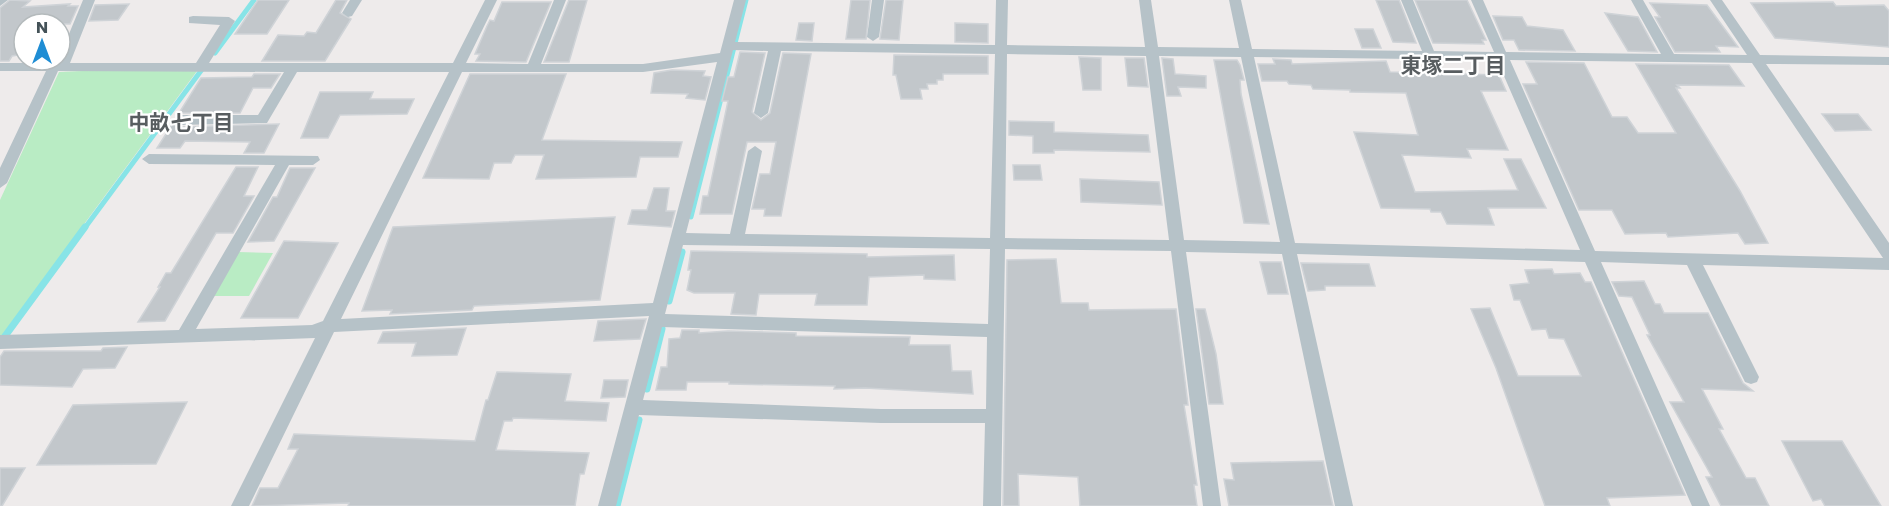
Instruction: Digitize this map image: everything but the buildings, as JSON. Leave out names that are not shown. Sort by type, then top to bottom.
[{"type":"street","points":[[72,37],[89,0]]},
{"type":"street","points":[[348,14],[356,0]]},
{"type":"street","points":[[240,506],[491,0]]},
{"type":"street","points":[[533,68],[560,0]]},
{"type":"street","points":[[607,506],[676,239],[730,49],[740,0]]},
{"type":"street","points":[[873,37],[878,0]]},
{"type":"street","points":[[992,506],[995,245],[1002,0]]},
{"type":"street","points":[[1145,0],[1212,506]]},
{"type":"street","points":[[1235,0],[1344,506]]},
{"type":"street","points":[[1407,0],[1430,56]]},
{"type":"street","points":[[1477,0],[1701,506]]},
{"type":"street","points":[[1637,0],[1670,58]]},
{"type":"street","points":[[1716,0],[1889,255]]},
{"type":"street","points":[[193,21],[229,21],[202,68]]},
{"type":"street","points":[[72,67],[643,68],[730,49],[775,47],[1889,61]]},
{"type":"street","points":[[761,114],[775,47]]},
{"type":"street","points":[[180,120],[262,120],[292,69]]},
{"type":"street","points":[[0,183],[56,72]]},
{"type":"street","points":[[736,240],[754,151]]},
{"type":"street","points":[[149,159],[313,160]]},
{"type":"street","points":[[184,336],[285,160]]},
{"type":"street","points":[[676,239],[1287,249],[1889,264]]},
{"type":"street","points":[[1692,259],[1751,377]]},
{"type":"street","points":[[2,342],[314,332],[329,326],[658,315],[995,331]]},
{"type":"street","points":[[633,407],[881,416],[992,416]]},
{"type":"green space","points":[[197,71],[0,338],[0,200],[59,72]]},
{"type":"green space","points":[[238,252],[273,253],[249,296],[213,296]]},
{"type":"waterway","points":[[215,53],[254,0]]},
{"type":"waterway","points":[[691,217],[746,0]]},
{"type":"waterway","points":[[84,229],[203,68]]},
{"type":"waterway","points":[[0,343],[85,227]]},
{"type":"waterway","points":[[669,301],[682,252]]},
{"type":"waterway","points":[[647,389],[662,329]]},
{"type":"waterway","points":[[617,506],[639,420]]},
{"type":"district","name":"東塚二丁目","points":[[1453,65]]},
{"type":"district","name":"中畝七丁目","points":[[181,122]]}]
